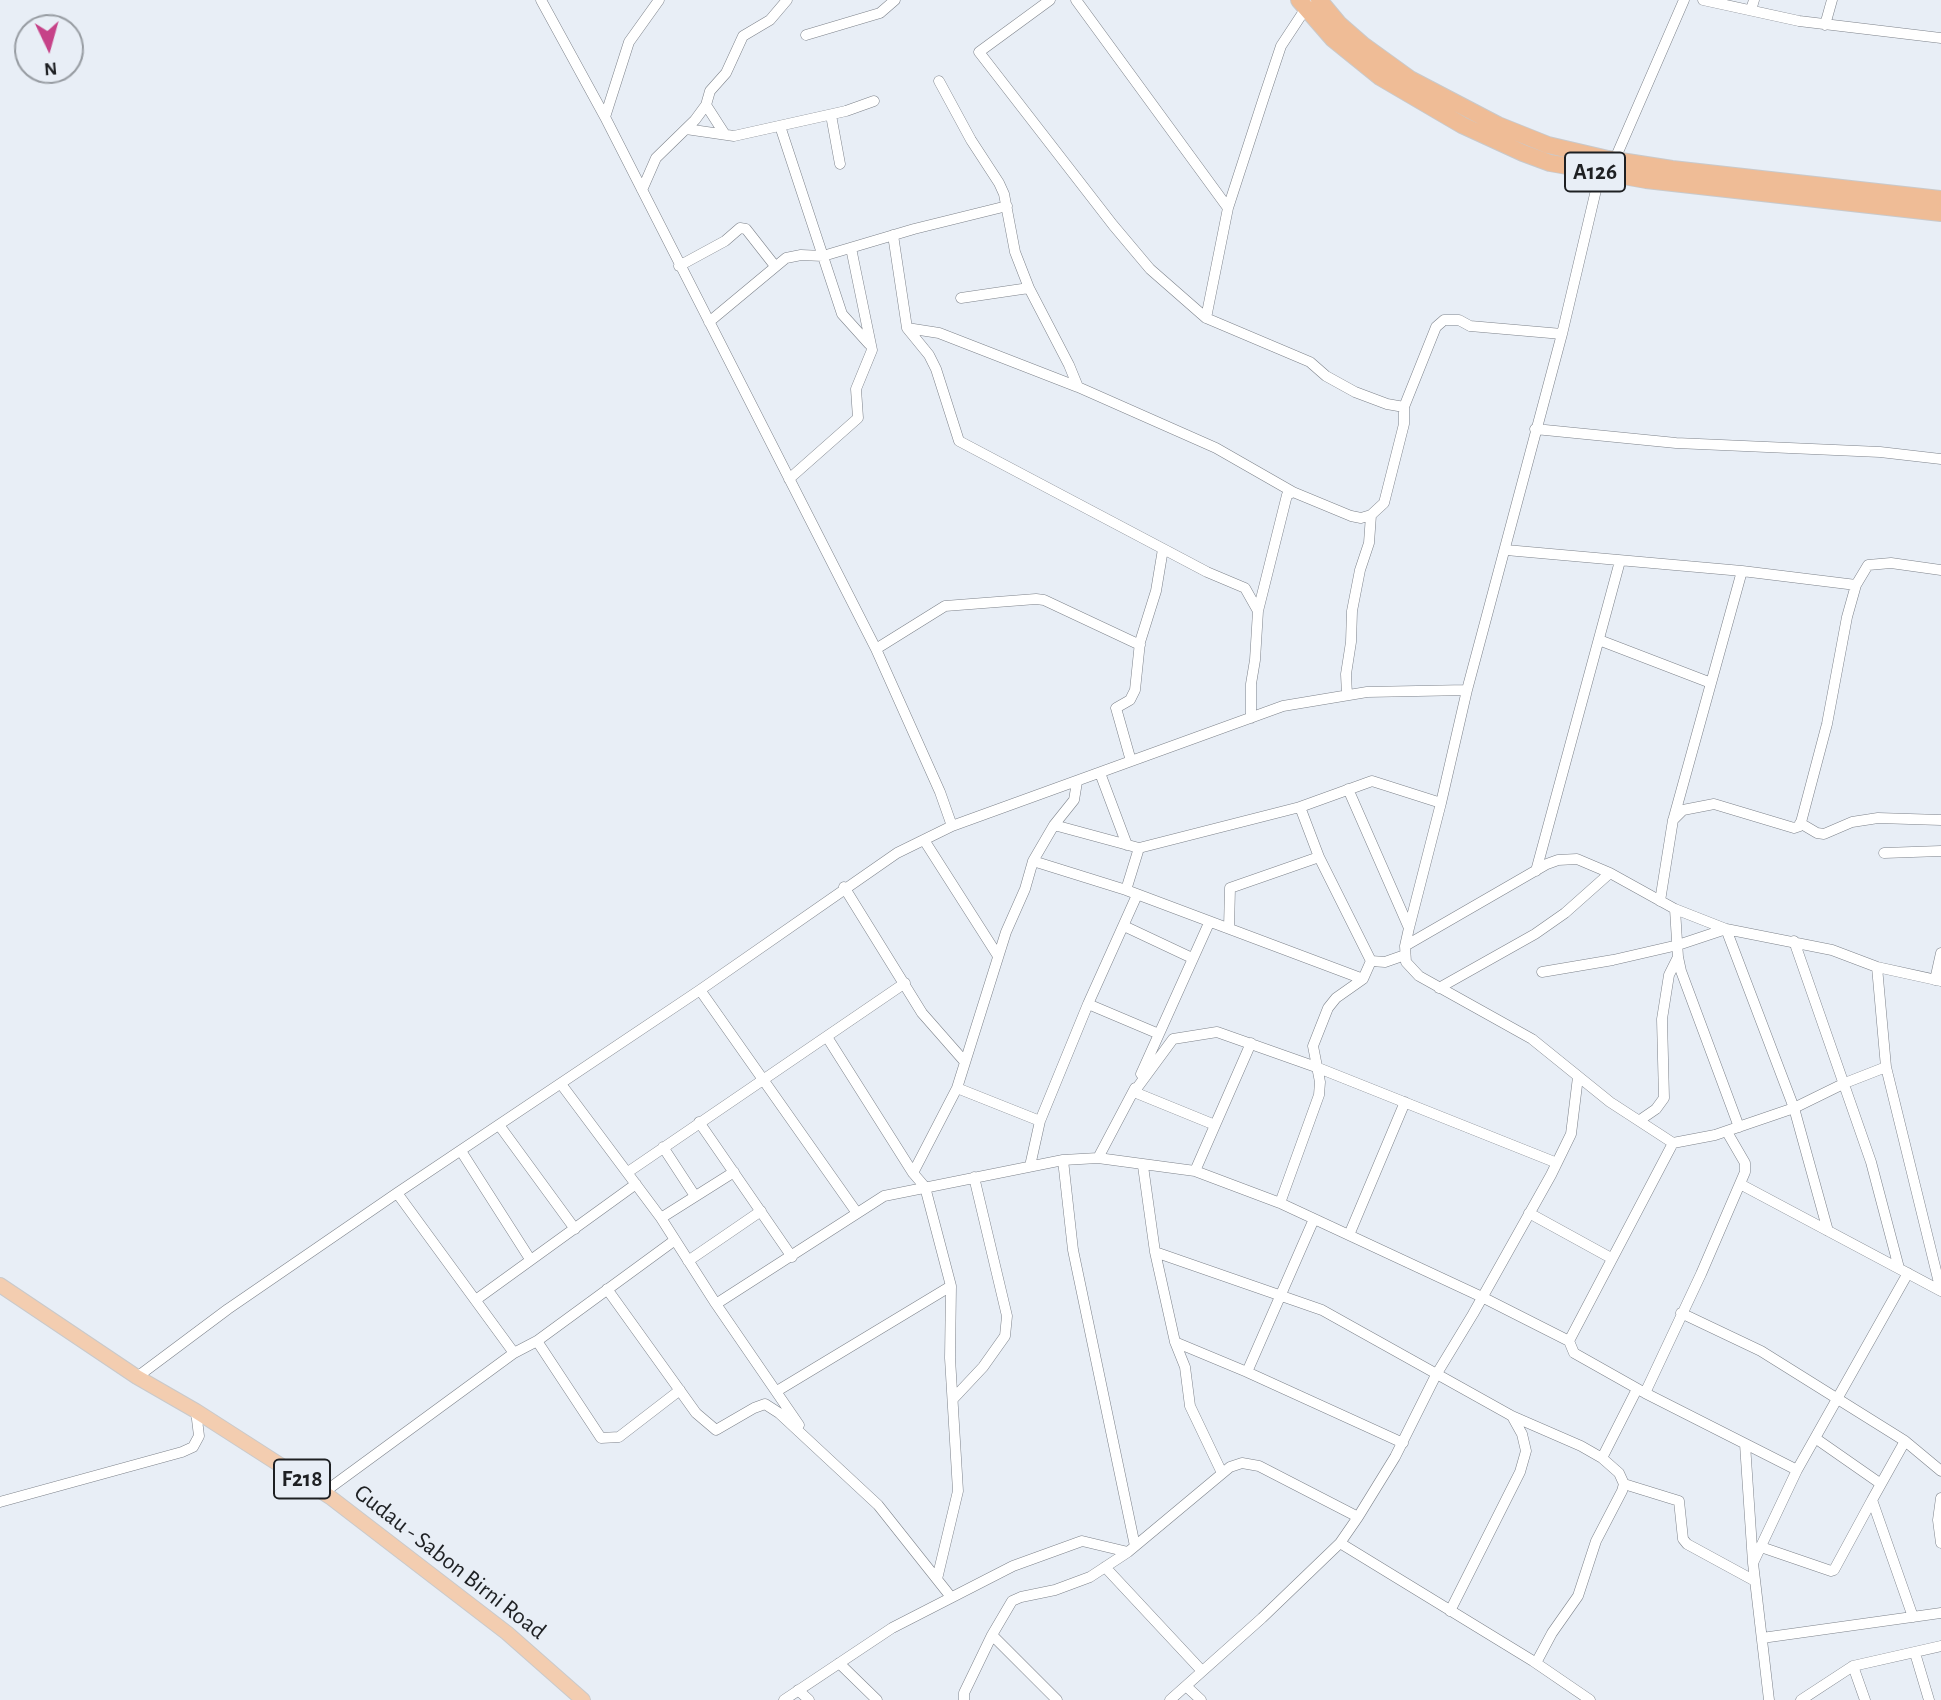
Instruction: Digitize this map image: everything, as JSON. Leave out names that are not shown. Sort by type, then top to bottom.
[{"type":"highway","name":"A126","points":[[1309,2],[1327,12],[1386,62],[1452,102],[1498,125],[1548,145],[1672,169],[1941,199]]},
{"type":"highway","name":"A126","points":[[1327,12],[1356,59],[1380,78],[1431,109],[1550,163],[1646,180],[1941,213]]},
{"type":"main road","name":"Gudau - Sabon Birni Road","points":[[0,1285],[137,1377],[197,1411],[323,1493],[507,1633],[583,1700]]},
{"type":"street","points":[[541,0],[605,117],[876,649],[940,792],[952,826]]},
{"type":"street","points":[[605,117],[629,42],[659,0]]},
{"type":"street","points":[[642,190],[656,158],[706,105],[710,91],[726,73],[743,36],[771,20],[787,0]]},
{"type":"street","points":[[806,35],[880,13],[895,0]]},
{"type":"street","points":[[1050,0],[979,52],[1150,269],[1206,318],[1310,362],[1326,376],[1355,392],[1387,404],[1404,407]]},
{"type":"street","points":[[1076,0],[1228,208]]},
{"type":"street","points":[[1615,159],[1684,0]]},
{"type":"street","points":[[1703,0],[1752,5],[1825,25],[1941,38]]},
{"type":"street","points":[[1825,25],[1832,0]]},
{"type":"street","points":[[1206,318],[1228,208],[1281,46],[1309,2]]},
{"type":"street","points":[[939,81],[971,140],[999,183],[1007,206],[1015,252],[1029,288],[1078,387]]},
{"type":"street","points":[[686,129],[734,136],[831,114],[874,101]]},
{"type":"street","points":[[706,105],[724,133]]},
{"type":"street","points":[[831,114],[840,164]]},
{"type":"street","points":[[780,126],[842,314],[870,344]]},
{"type":"street","points":[[1600,173],[1562,334],[1467,690],[1409,928],[1406,962],[1419,976],[1532,1039],[1610,1102],[1673,1143],[1727,1132],[1794,1108],[1886,1067]]},
{"type":"street","points":[[709,322],[775,266],[791,256],[823,256],[1007,206]]},
{"type":"street","points":[[679,266],[725,241],[740,228],[746,229],[775,266]]},
{"type":"street","points":[[893,235],[907,328],[929,355],[936,369],[960,441],[1207,572],[1245,587],[1258,611]]},
{"type":"street","points":[[789,480],[858,418],[856,389],[872,351],[851,248]]},
{"type":"street","points":[[961,298],[1029,288]]},
{"type":"street","points":[[907,328],[922,328],[1078,387],[1216,448],[1293,492],[1361,518],[1371,515],[1384,503],[1404,424],[1404,407],[1436,327],[1444,320],[1459,320],[1470,326],[1562,334]]},
{"type":"street","points":[[918,341],[922,328]]},
{"type":"street","points":[[1535,429],[1676,443],[1880,452],[1941,459]]},
{"type":"street","points":[[1251,718],[1258,611],[1287,495],[1293,492]]},
{"type":"street","points":[[1348,695],[1346,674],[1352,611],[1369,543],[1371,515]]},
{"type":"street","points":[[1131,761],[1116,708],[1130,700],[1135,690],[1140,645],[1156,591],[1163,549]]},
{"type":"street","points":[[1506,550],[1742,571],[1856,585]]},
{"type":"street","points":[[1535,871],[1620,561]]},
{"type":"street","points":[[1673,820],[1683,810],[1714,804],[1794,828],[1800,823],[1827,724],[1847,617],[1856,585],[1868,565],[1891,563],[1941,570]]},
{"type":"street","points":[[1660,901],[1673,820],[1742,571]]},
{"type":"street","points":[[876,649],[944,606],[1036,599],[1044,600],[1140,645]]},
{"type":"street","points":[[1598,640],[1711,683]]},
{"type":"street","points":[[137,1377],[228,1309],[700,990],[844,887],[897,853],[952,826],[1283,706],[1367,692],[1467,690]]},
{"type":"street","points":[[1100,773],[1127,845]]},
{"type":"street","points":[[1055,825],[1139,848],[1300,807],[1372,781],[1441,803]]},
{"type":"street","points":[[913,1173],[957,1088],[1006,932],[1025,889],[1033,861],[1074,800],[1077,782]]},
{"type":"street","points":[[1348,789],[1409,928]]},
{"type":"street","points":[[1300,807],[1319,857],[1371,961]]},
{"type":"street","points":[[1800,823],[1824,834],[1852,822],[1878,818],[1941,820]]},
{"type":"street","points":[[924,840],[998,956]]},
{"type":"street","points":[[1126,890],[1139,848]]},
{"type":"street","points":[[1884,853],[1941,851]]},
{"type":"street","points":[[1228,928],[1230,888],[1319,857]]},
{"type":"street","points":[[1371,961],[1385,962],[1535,871],[1558,860],[1577,859],[1610,873],[1675,909],[1726,929],[1832,950],[1877,967],[1938,980],[1941,953]]},
{"type":"street","points":[[1033,861],[1126,890],[1363,979]]},
{"type":"street","points":[[1439,988],[1535,934],[1565,913],[1610,873]]},
{"type":"street","points":[[844,887],[922,1013],[965,1062]]},
{"type":"street","points":[[1030,1166],[1040,1121],[1137,895]]},
{"type":"street","points":[[1675,909],[1681,971],[1738,1127]]},
{"type":"street","points":[[1097,1158],[1134,1092],[1209,923]]},
{"type":"street","points":[[1124,926],[1192,958]]},
{"type":"street","points":[[1542,972],[1614,960],[1678,945],[1726,929]]},
{"type":"street","points":[[1726,929],[1794,1108],[1828,1231]]},
{"type":"street","points":[[1753,1563],[1797,1471],[1838,1400],[1903,1271],[1845,1083],[1794,941]]},
{"type":"street","points":[[1640,1120],[1656,1109],[1664,1098],[1662,1019],[1668,975],[1678,957]]},
{"type":"street","points":[[1280,1203],[1319,1095],[1320,1082],[1313,1046],[1328,1008],[1336,998],[1363,979],[1371,961]]},
{"type":"street","points":[[1877,967],[1886,1067],[1941,1291]]},
{"type":"street","points":[[628,1172],[905,983]]},
{"type":"street","points":[[700,990],[857,1213]]},
{"type":"street","points":[[1088,1004],[1159,1034]]},
{"type":"street","points":[[1134,1092],[1173,1039],[1217,1032],[1316,1067],[1557,1163]]},
{"type":"street","points":[[827,1037],[913,1173],[925,1187],[951,1286],[950,1358],[958,1491],[937,1579]]},
{"type":"street","points":[[1195,1171],[1251,1043]]},
{"type":"street","points":[[1170,1700],[1340,1543],[1358,1517],[1403,1443],[1436,1375],[1557,1163],[1571,1134],[1578,1077]]},
{"type":"street","points":[[561,1084],[661,1218],[805,1436]]},
{"type":"street","points":[[957,1088],[1040,1121]]},
{"type":"street","points":[[1134,1092],[1215,1125]]},
{"type":"street","points":[[1349,1235],[1405,1102]]},
{"type":"street","points":[[699,1122],[792,1257]]},
{"type":"street","points":[[499,1125],[575,1229]]},
{"type":"street","points":[[1601,1458],[1641,1391],[1681,1313],[1745,1172],[1745,1163],[1727,1132]]},
{"type":"street","points":[[1569,1341],[1673,1143]]},
{"type":"street","points":[[663,1147],[695,1196]]},
{"type":"street","points":[[461,1151],[530,1259]]},
{"type":"street","points":[[716,1304],[884,1196],[1063,1160],[1097,1158],[1195,1171],[1280,1203],[1482,1297],[1569,1341],[1574,1353],[1641,1391],[1797,1471]]},
{"type":"street","points":[[1063,1160],[1073,1250],[1132,1549]]},
{"type":"street","points":[[1143,1166],[1155,1252],[1175,1342],[1185,1367],[1190,1406],[1222,1473]]},
{"type":"street","points":[[661,1218],[734,1172]]},
{"type":"street","points":[[953,1399],[983,1367],[1005,1336],[1007,1317],[974,1177]]},
{"type":"street","points":[[477,1299],[636,1184]]},
{"type":"street","points":[[1740,1184],[1941,1291]]},
{"type":"street","points":[[397,1193],[514,1353]]},
{"type":"street","points":[[688,1261],[761,1211]]},
{"type":"street","points":[[1529,1213],[1611,1258]]},
{"type":"street","points":[[1247,1372],[1314,1219]]},
{"type":"street","points":[[323,1493],[514,1353],[537,1341],[675,1240]]},
{"type":"street","points":[[1155,1252],[1322,1310],[1512,1416],[1581,1446],[1619,1473],[1624,1484],[1679,1501],[1683,1539],[1686,1544],[1755,1581]]},
{"type":"street","points":[[777,1391],[951,1286]]},
{"type":"street","points":[[607,1289],[696,1413],[716,1430],[765,1404],[779,1413],[878,1505],[951,1597]]},
{"type":"street","points":[[1681,1313],[1760,1351],[1905,1441],[1941,1471]]},
{"type":"street","points":[[537,1341],[601,1438],[619,1437],[680,1390]]},
{"type":"street","points":[[1175,1342],[1403,1443]]},
{"type":"street","points":[[0,1502],[193,1447],[199,1436],[197,1411]]},
{"type":"street","points":[[1450,1611],[1520,1472],[1526,1451],[1522,1434],[1512,1416]]},
{"type":"street","points":[[1815,1438],[1881,1484]]},
{"type":"street","points":[[1761,1547],[1834,1570],[1905,1441]]},
{"type":"street","points":[[1745,1444],[1753,1563],[1769,1700]]},
{"type":"street","points":[[964,1700],[964,1693],[992,1635],[1012,1601],[1090,1577],[1132,1549],[1222,1473],[1242,1463],[1259,1466],[1358,1517]]},
{"type":"street","points":[[1536,1663],[1552,1633],[1578,1596],[1595,1541],[1624,1484]]},
{"type":"street","points":[[1941,1498],[1938,1520],[1941,1543]]},
{"type":"street","points":[[1872,1500],[1913,1617]]},
{"type":"street","points":[[784,1700],[892,1628],[1013,1566],[1082,1541],[1132,1549]]},
{"type":"street","points":[[1340,1543],[1536,1663],[1590,1700]]},
{"type":"street","points":[[1105,1567],[1202,1671]]},
{"type":"street","points":[[1762,1638],[1941,1613]]},
{"type":"street","points":[[992,1635],[1057,1700]]},
{"type":"street","points":[[1804,1699],[1853,1666],[1941,1646]]},
{"type":"street","points":[[1915,1653],[1929,1700]]},
{"type":"street","points":[[839,1663],[877,1700]]},
{"type":"street","points":[[1853,1666],[1865,1700]]},
{"type":"street","points":[[1186,1686],[1201,1700]]},
{"type":"street","points":[[798,1690],[809,1700]]}]
